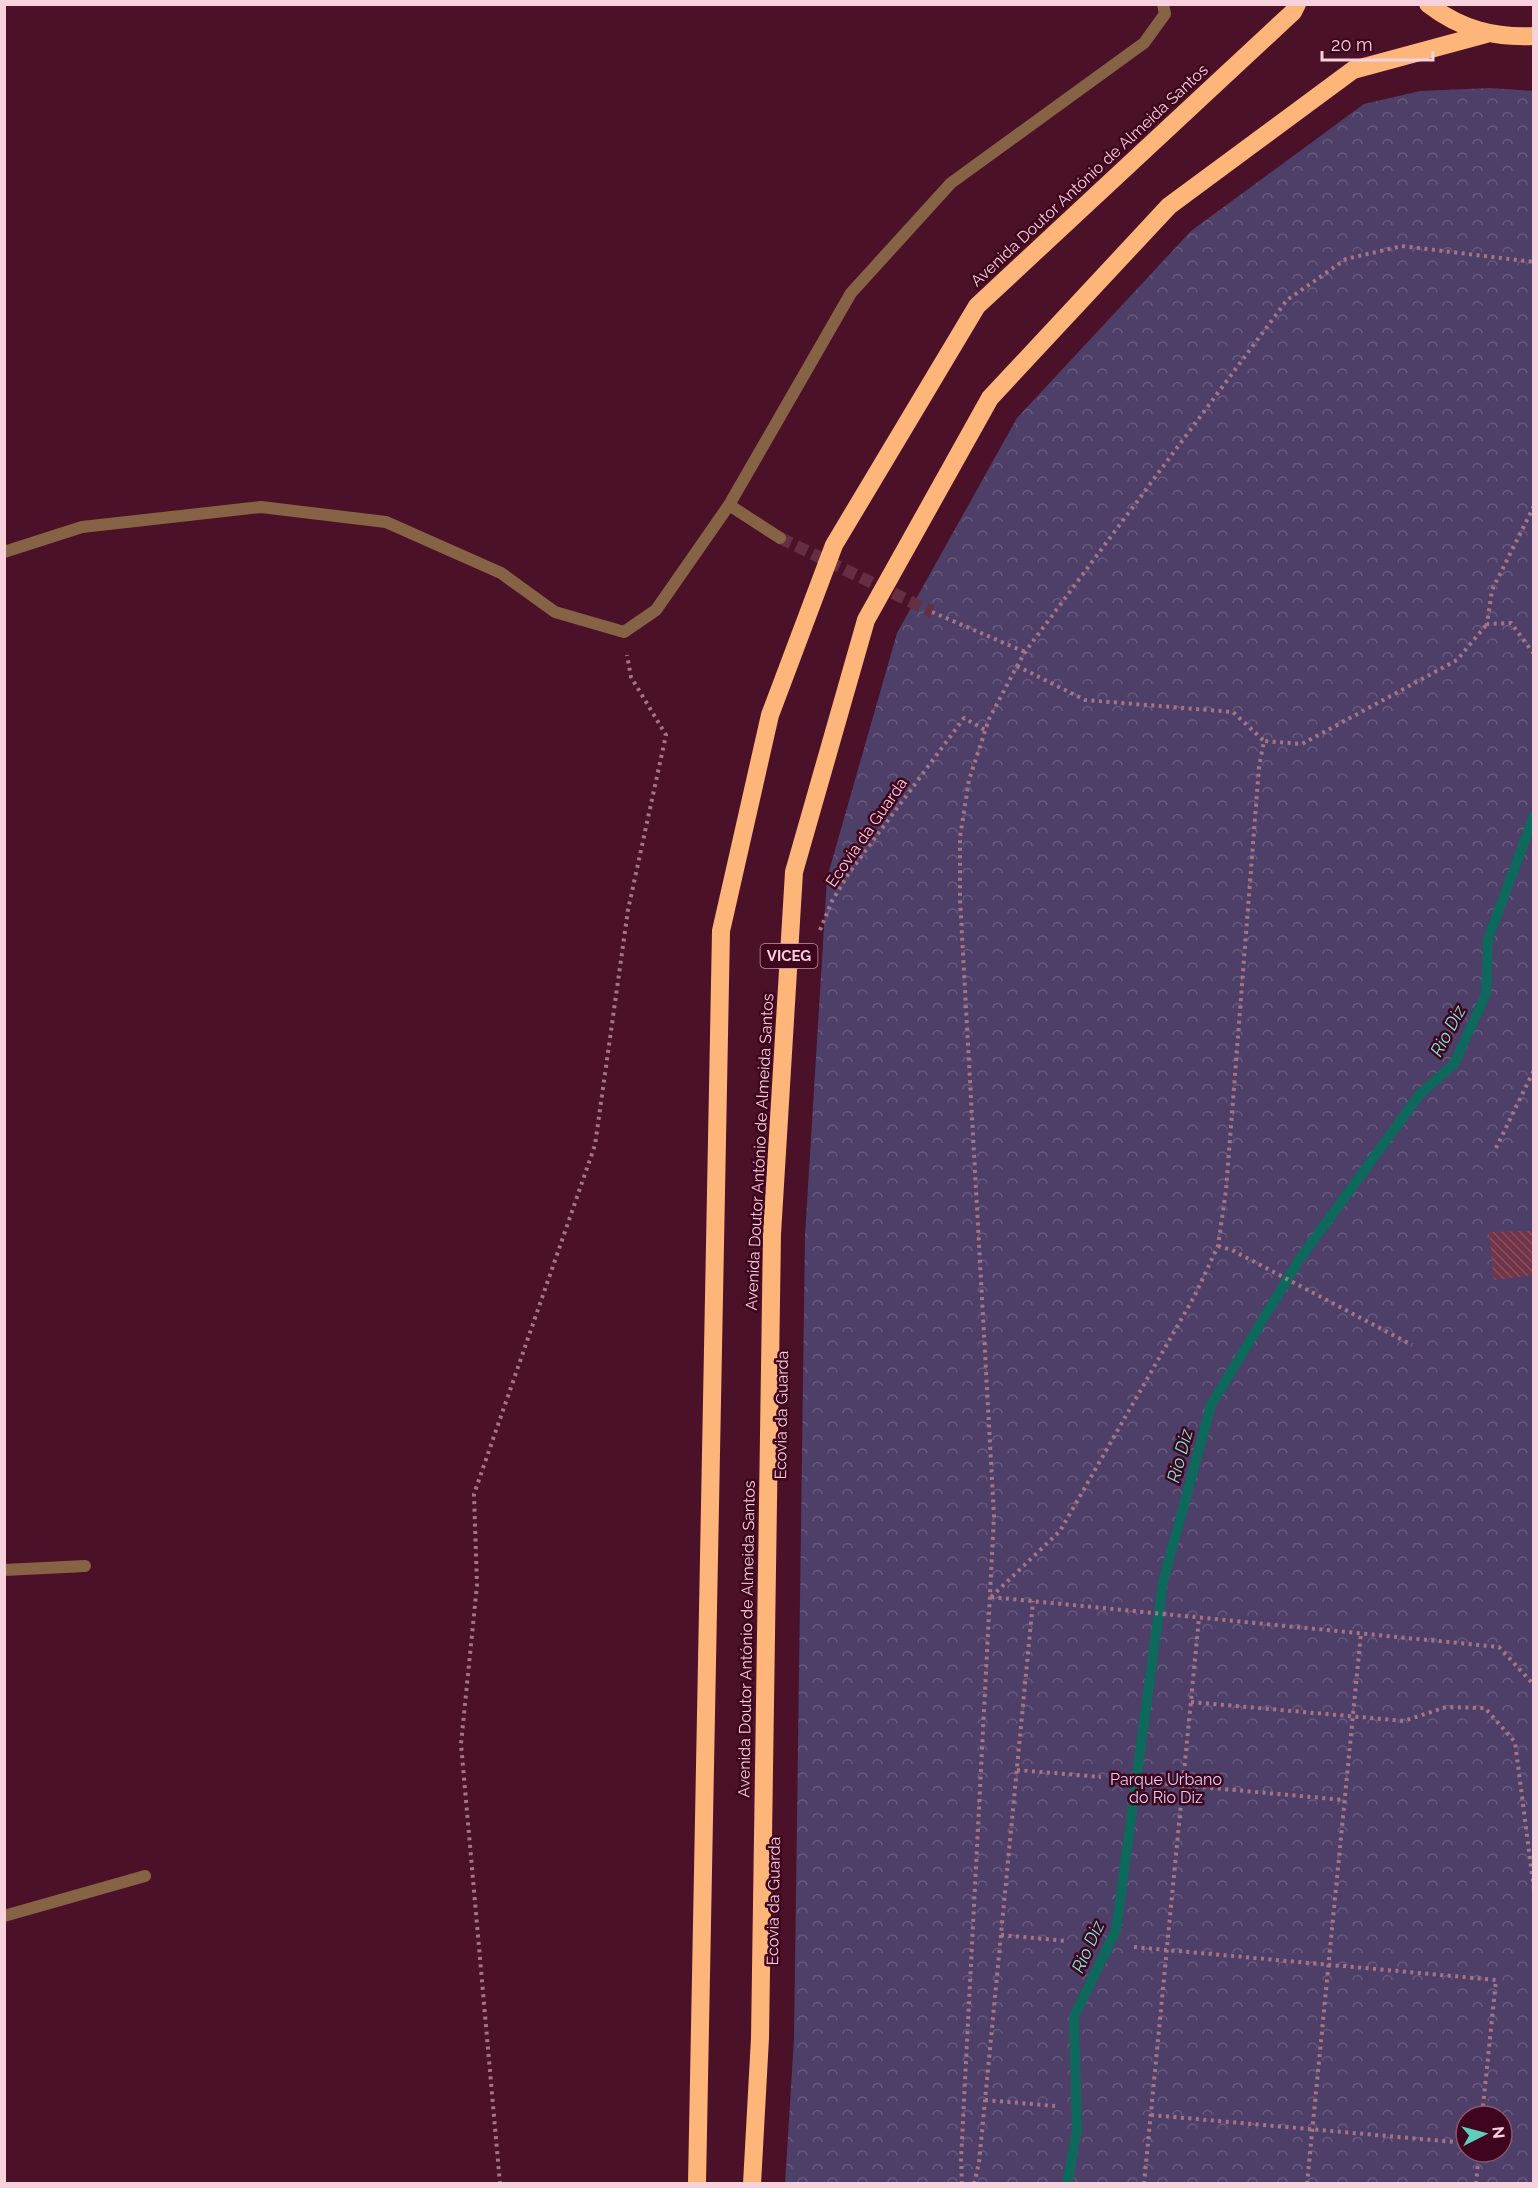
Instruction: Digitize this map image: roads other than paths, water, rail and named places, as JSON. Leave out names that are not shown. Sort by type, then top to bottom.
[{"type":"highway","name":"Avenida Doutor António de Almeida Santos","points":[[698,2184],[721,931],[770,715],[834,545],[977,306],[1293,12],[1297,4]]},
{"type":"highway","points":[[1428,4],[1447,18],[1486,34],[1533,36]]},
{"type":"highway","name":"Avenida Doutor António de Almeida Santos","points":[[752,2184],[760,2038],[772,1234],[794,872],[866,620],[990,398],[1169,206],[1353,70],[1486,34]]},
{"type":"street","points":[[4,552],[82,528],[261,507],[386,522],[501,573],[555,612],[624,632],[656,610],[729,505],[852,293],[951,183],[1144,43],[1165,14],[1163,4]]},
{"type":"street","points":[[729,505],[780,538]]},
{"type":"street","points":[[4,1570],[85,1566]]},
{"type":"street","points":[[4,1916],[145,1876]]},
{"type":"waterway","name":"Rio Diz","points":[[1067,2184],[1077,2130],[1074,2017],[1116,1930],[1163,1582],[1211,1405],[1299,1260],[1420,1094],[1454,1064],[1486,994],[1488,939],[1534,816]]},
{"type":"tunnel","points":[[780,538],[932,612]]},
{"type":"park label","name":"Parque Urbano do Rio Diz","points":[[1166,1788]]}]
